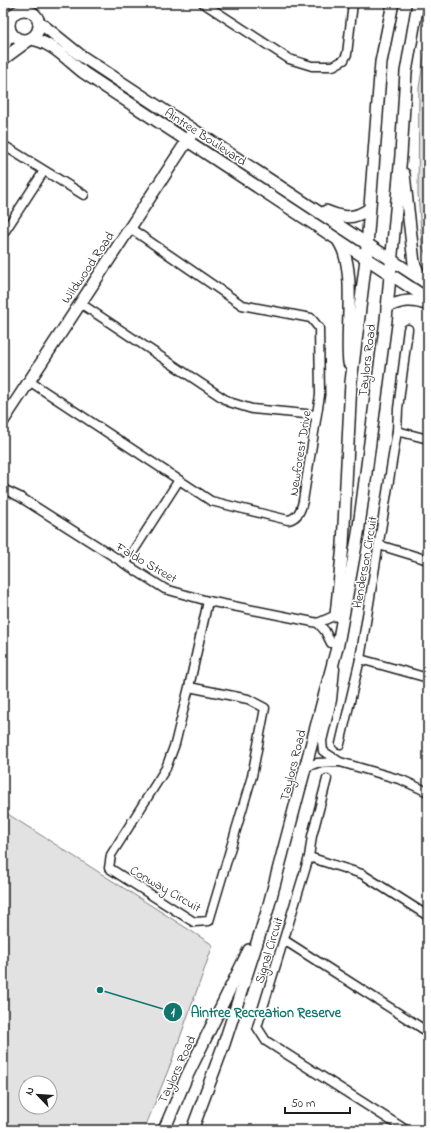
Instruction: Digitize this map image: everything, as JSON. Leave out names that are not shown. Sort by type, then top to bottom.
[{"type":"street","points":[[3,59],[38,33],[36,3]]},
{"type":"street","points":[[203,3],[289,59],[312,66],[334,66],[344,60],[347,54],[353,3]]},
{"type":"street","name":"Taylors Road","points":[[335,643],[336,615],[343,545],[351,382],[366,259],[381,62],[393,3]]},
{"type":"street","name":"Taylors Road","points":[[192,1130],[224,1044],[267,912],[318,718],[358,534],[387,307],[401,156],[406,72],[418,3]]},
{"type":"street","points":[[3,48],[10,32],[10,18],[21,7],[29,11],[38,20]]},
{"type":"street","name":"Aintree Boulevard","points":[[38,20],[76,52],[425,282]]},
{"type":"street","points":[[10,32],[17,39],[30,39]]},
{"type":"street","name":"Aintree Boulevard","points":[[30,39],[49,45],[84,73],[428,299]]},
{"type":"street","points":[[69,62],[76,52]]},
{"type":"street","name":"Wildwood Road","points":[[3,421],[195,130]]},
{"type":"street","points":[[3,145],[84,195]]},
{"type":"street","points":[[401,156],[414,263],[425,282]]},
{"type":"street","points":[[3,234],[44,171]]},
{"type":"street","points":[[298,198],[346,218],[362,214],[369,209]]},
{"type":"street","name":"Newforest Drive","points":[[29,381],[210,501],[288,520],[292,519],[299,513],[304,501],[320,395],[319,328],[316,322],[304,316],[242,305],[130,228]]},
{"type":"street","points":[[338,241],[342,247],[346,262],[350,308],[347,348],[351,382]]},
{"type":"street","points":[[387,307],[405,300],[428,305]]},
{"type":"street","points":[[80,303],[229,402],[252,409],[316,415]]},
{"type":"street","name":"Henderson Circuit","points":[[340,744],[360,659],[398,431],[398,409],[408,329]]},
{"type":"street","points":[[398,431],[428,440]]},
{"type":"street","points":[[125,564],[179,480]]},
{"type":"street","name":"Faldo Street","points":[[3,489],[20,497],[165,589],[208,601],[318,623]]},
{"type":"street","points":[[379,545],[428,560]]},
{"type":"street","name":"Conway Circuit","points":[[189,687],[248,699],[265,708],[252,776],[209,921],[194,922],[109,868],[111,855],[166,768],[175,744],[208,601]]},
{"type":"street","points":[[336,615],[318,623],[335,643],[332,700],[322,747],[327,755],[340,762],[402,780],[428,792]]},
{"type":"street","points":[[360,659],[428,678]]},
{"type":"street","points":[[306,767],[324,762],[340,762]]},
{"type":"street","name":"Signal Circuit","points":[[327,779],[312,836],[309,857],[257,1028],[266,1041],[406,1130]]},
{"type":"street","points":[[309,857],[362,874],[428,916]]},
{"type":"street","name":"Taylors Road","points":[[164,1130],[187,1076],[267,912]]},
{"type":"street","points":[[284,940],[428,1032]]},
{"type":"shaded area","points":[[3,3],[11,3],[3,20]]},
{"type":"shaded area","points":[[428,32],[428,259],[422,246],[418,193],[419,88]]},
{"type":"shaded area","points":[[3,811],[213,945],[171,1063],[144,1130],[3,1130]]},
{"type":"place","name":"Aintree Recreation Reserve","points":[[100,990]]}]
